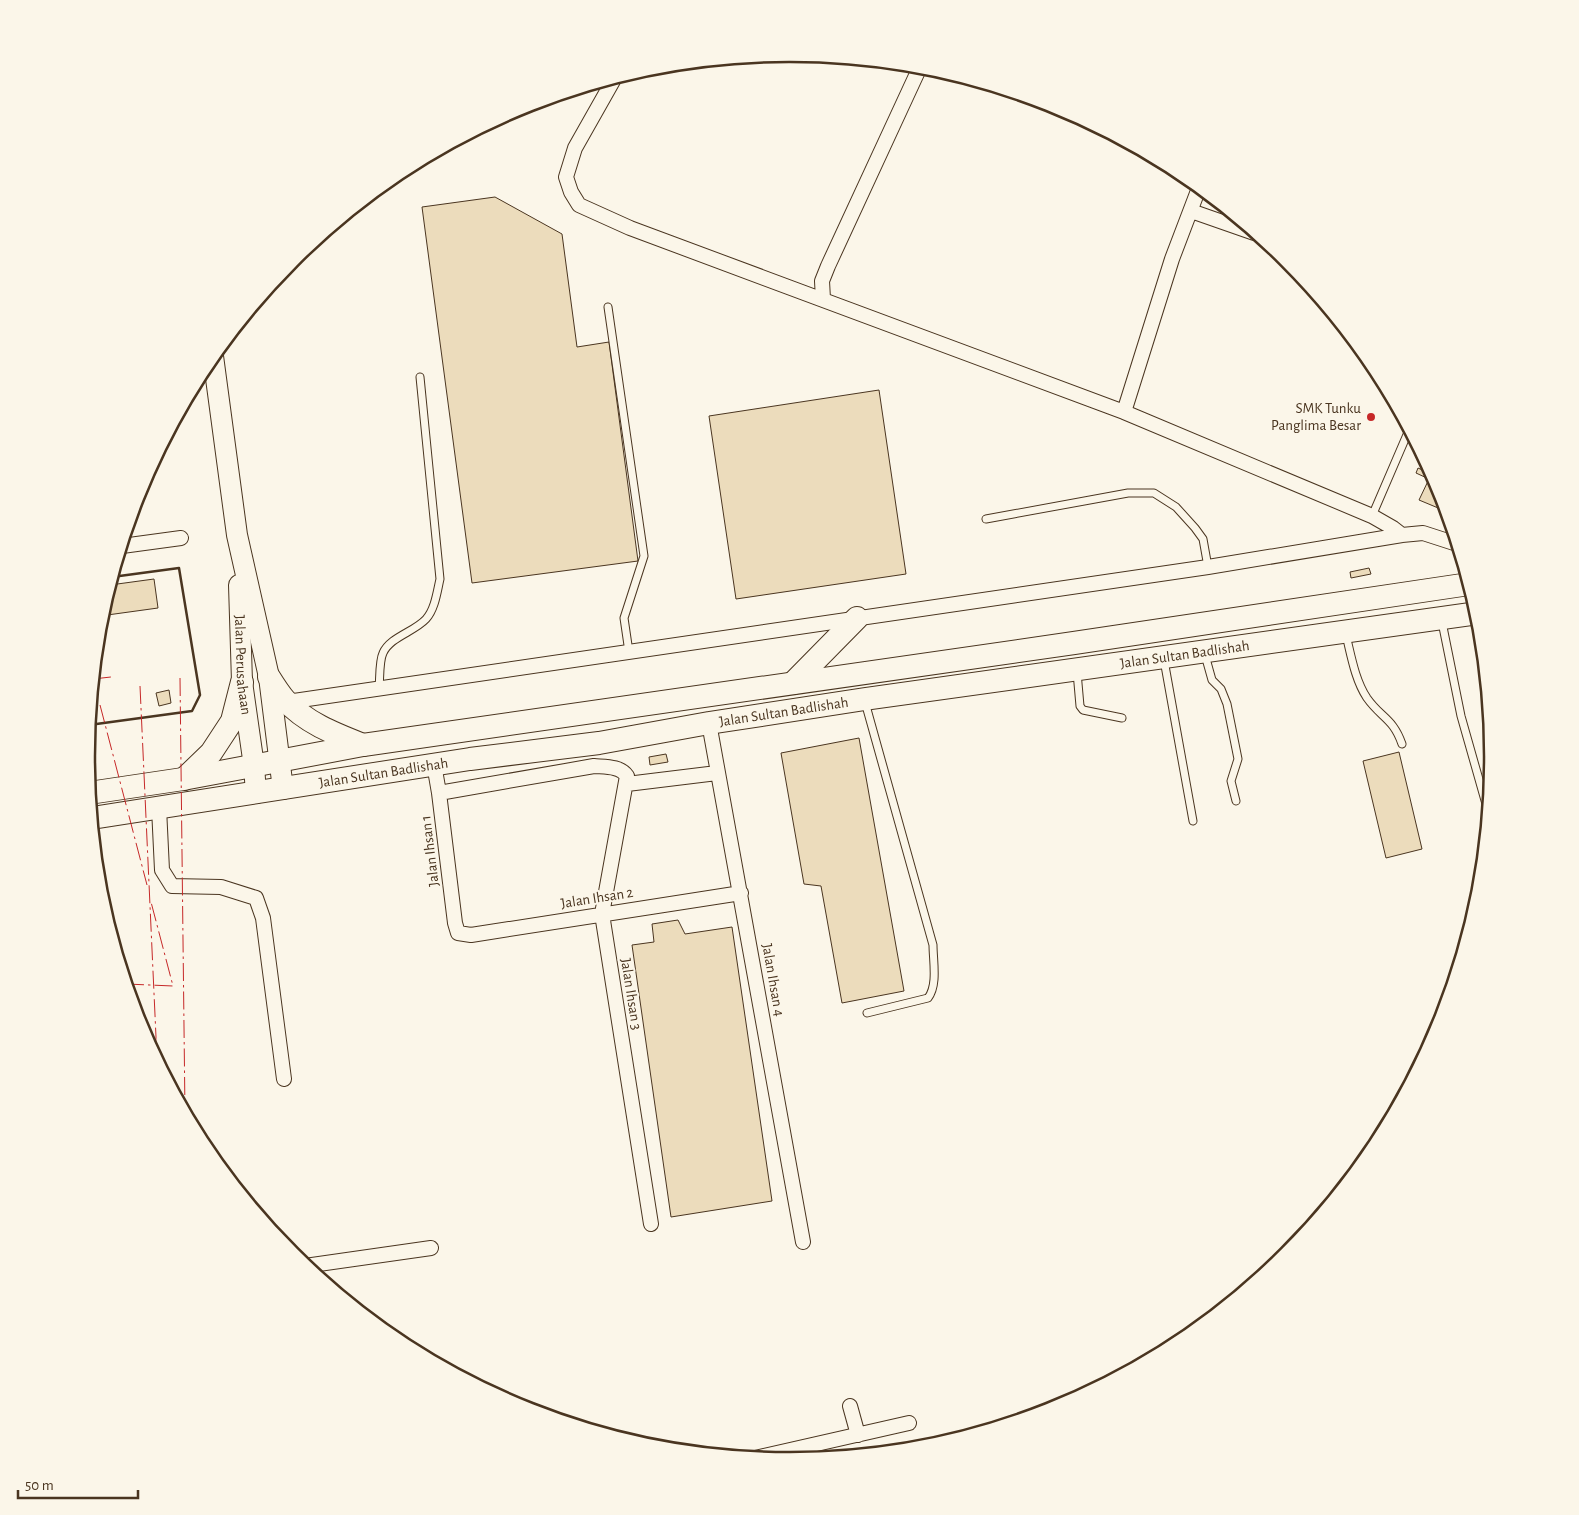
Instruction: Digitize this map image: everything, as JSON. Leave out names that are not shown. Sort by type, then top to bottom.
[{"type":"main road","name":"Jalan Perusahaan","points":[[215,367],[237,536],[269,677],[283,789]]},
{"type":"main road","name":"Jalan Perusahaan","points":[[237,536],[242,682],[256,793]]},
{"type":"main road","name":"Jalan Sultan Badlishah","points":[[96,792],[183,779],[363,746],[1463,585]]},
{"type":"main road","name":"Jalan Sultan Badlishah","points":[[97,817],[434,764],[599,743],[710,723],[864,700],[1469,614]]},
{"type":"main road","points":[[793,683],[857,618]]},
{"type":"main road","points":[[269,677],[287,702],[306,718],[326,730],[363,746]]},
{"type":"main road","points":[[183,779],[211,753],[232,722],[242,682]]},
{"type":"street","points":[[823,299],[822,281],[828,266],[917,74]]},
{"type":"street","points":[[610,86],[575,148],[566,176],[571,192],[579,205],[630,228],[1124,412],[1372,516],[1394,528],[1402,535]]},
{"type":"street","points":[[1124,412],[1172,259],[1197,195]]},
{"type":"street","points":[[1191,211],[1239,228]]},
{"type":"street","points":[[287,702],[1208,567],[1402,535],[1423,533],[1450,542]]},
{"type":"street","points":[[128,545],[181,538]]},
{"type":"street","name":"Jalan Ihsan 4","points":[[710,723],[717,773],[741,893],[803,1242]]},
{"type":"street","name":"Jalan Ihsan 1","points":[[434,764],[455,923],[458,933]]},
{"type":"street","points":[[439,793],[594,766],[612,767],[625,777],[717,773]]},
{"type":"street","name":"Jalan Ihsan 3","points":[[625,777],[602,914],[651,1224]]},
{"type":"street","points":[[159,808],[162,870],[172,886],[221,888],[256,898],[263,918],[284,1079]]},
{"type":"street","name":"Jalan Ihsan 2","points":[[458,933],[471,935],[741,893]]},
{"type":"street","points":[[315,1265],[431,1248]]},
{"type":"street","points":[[850,1406],[858,1435]]},
{"type":"street","points":[[783,1452],[909,1423]]},
{"type":"lane","points":[[608,307],[644,556],[624,618],[629,652]]},
{"type":"lane","points":[[379,689],[383,654],[391,643],[412,630],[426,618],[435,603],[440,579],[420,377]]},
{"type":"lane","points":[[1372,516],[1406,437]]},
{"type":"lane","points":[[986,519],[1128,494],[1154,493],[1176,507],[1195,528],[1203,539],[1208,567]]},
{"type":"lane","points":[[1441,619],[1461,716],[1483,794]]},
{"type":"lane","points":[[1346,632],[1354,669],[1366,696],[1398,731],[1402,744]]},
{"type":"lane","points":[[1204,652],[1212,680],[1221,689],[1227,704],[1238,759],[1231,781],[1236,801]]},
{"type":"lane","points":[[1164,657],[1193,821]]},
{"type":"lane","points":[[1076,670],[1080,706],[1083,710],[1122,718]]},
{"type":"lane","points":[[864,700],[933,945],[933,986],[932,993],[928,998],[867,1013]]},
{"type":"building","points":[[495,197],[562,234],[577,347],[609,342],[638,561],[472,583],[422,207]]},
{"type":"building","points":[[879,390],[906,574],[736,599],[709,416]]},
{"type":"building","points":[[1418,468],[1422,470],[1425,477],[1416,473]]},
{"type":"building","points":[[1428,482],[1438,508],[1419,500]]},
{"type":"building","points":[[1369,568],[1371,574],[1351,578],[1350,572]]},
{"type":"building","points":[[154,579],[158,608],[110,615],[117,584]]},
{"type":"building","points":[[169,690],[171,703],[159,706],[156,693]]},
{"type":"building","points":[[859,738],[904,991],[842,1003],[821,886],[804,884],[781,753]]},
{"type":"building","points":[[1399,752],[1422,849],[1386,858],[1363,761]]},
{"type":"building","points":[[666,754],[668,762],[650,765],[649,757]]},
{"type":"building","points":[[678,920],[685,934],[732,927],[772,1201],[671,1217],[632,945],[654,942],[652,924]]},
{"type":"wall","points":[[95,724],[192,711],[200,695],[179,568],[119,576]]},
{"type":"power","points":[[99,678],[111,677]]},
{"type":"power","points":[[180,678],[185,1099]]},
{"type":"power","points":[[140,686],[156,1042]]},
{"type":"power","points":[[100,705],[147,885]]},
{"type":"power","points":[[132,984],[173,986],[151,902]]},
{"type":"place","name":"SMK Tunku Panglima Besar","points":[[1371,417]]}]
